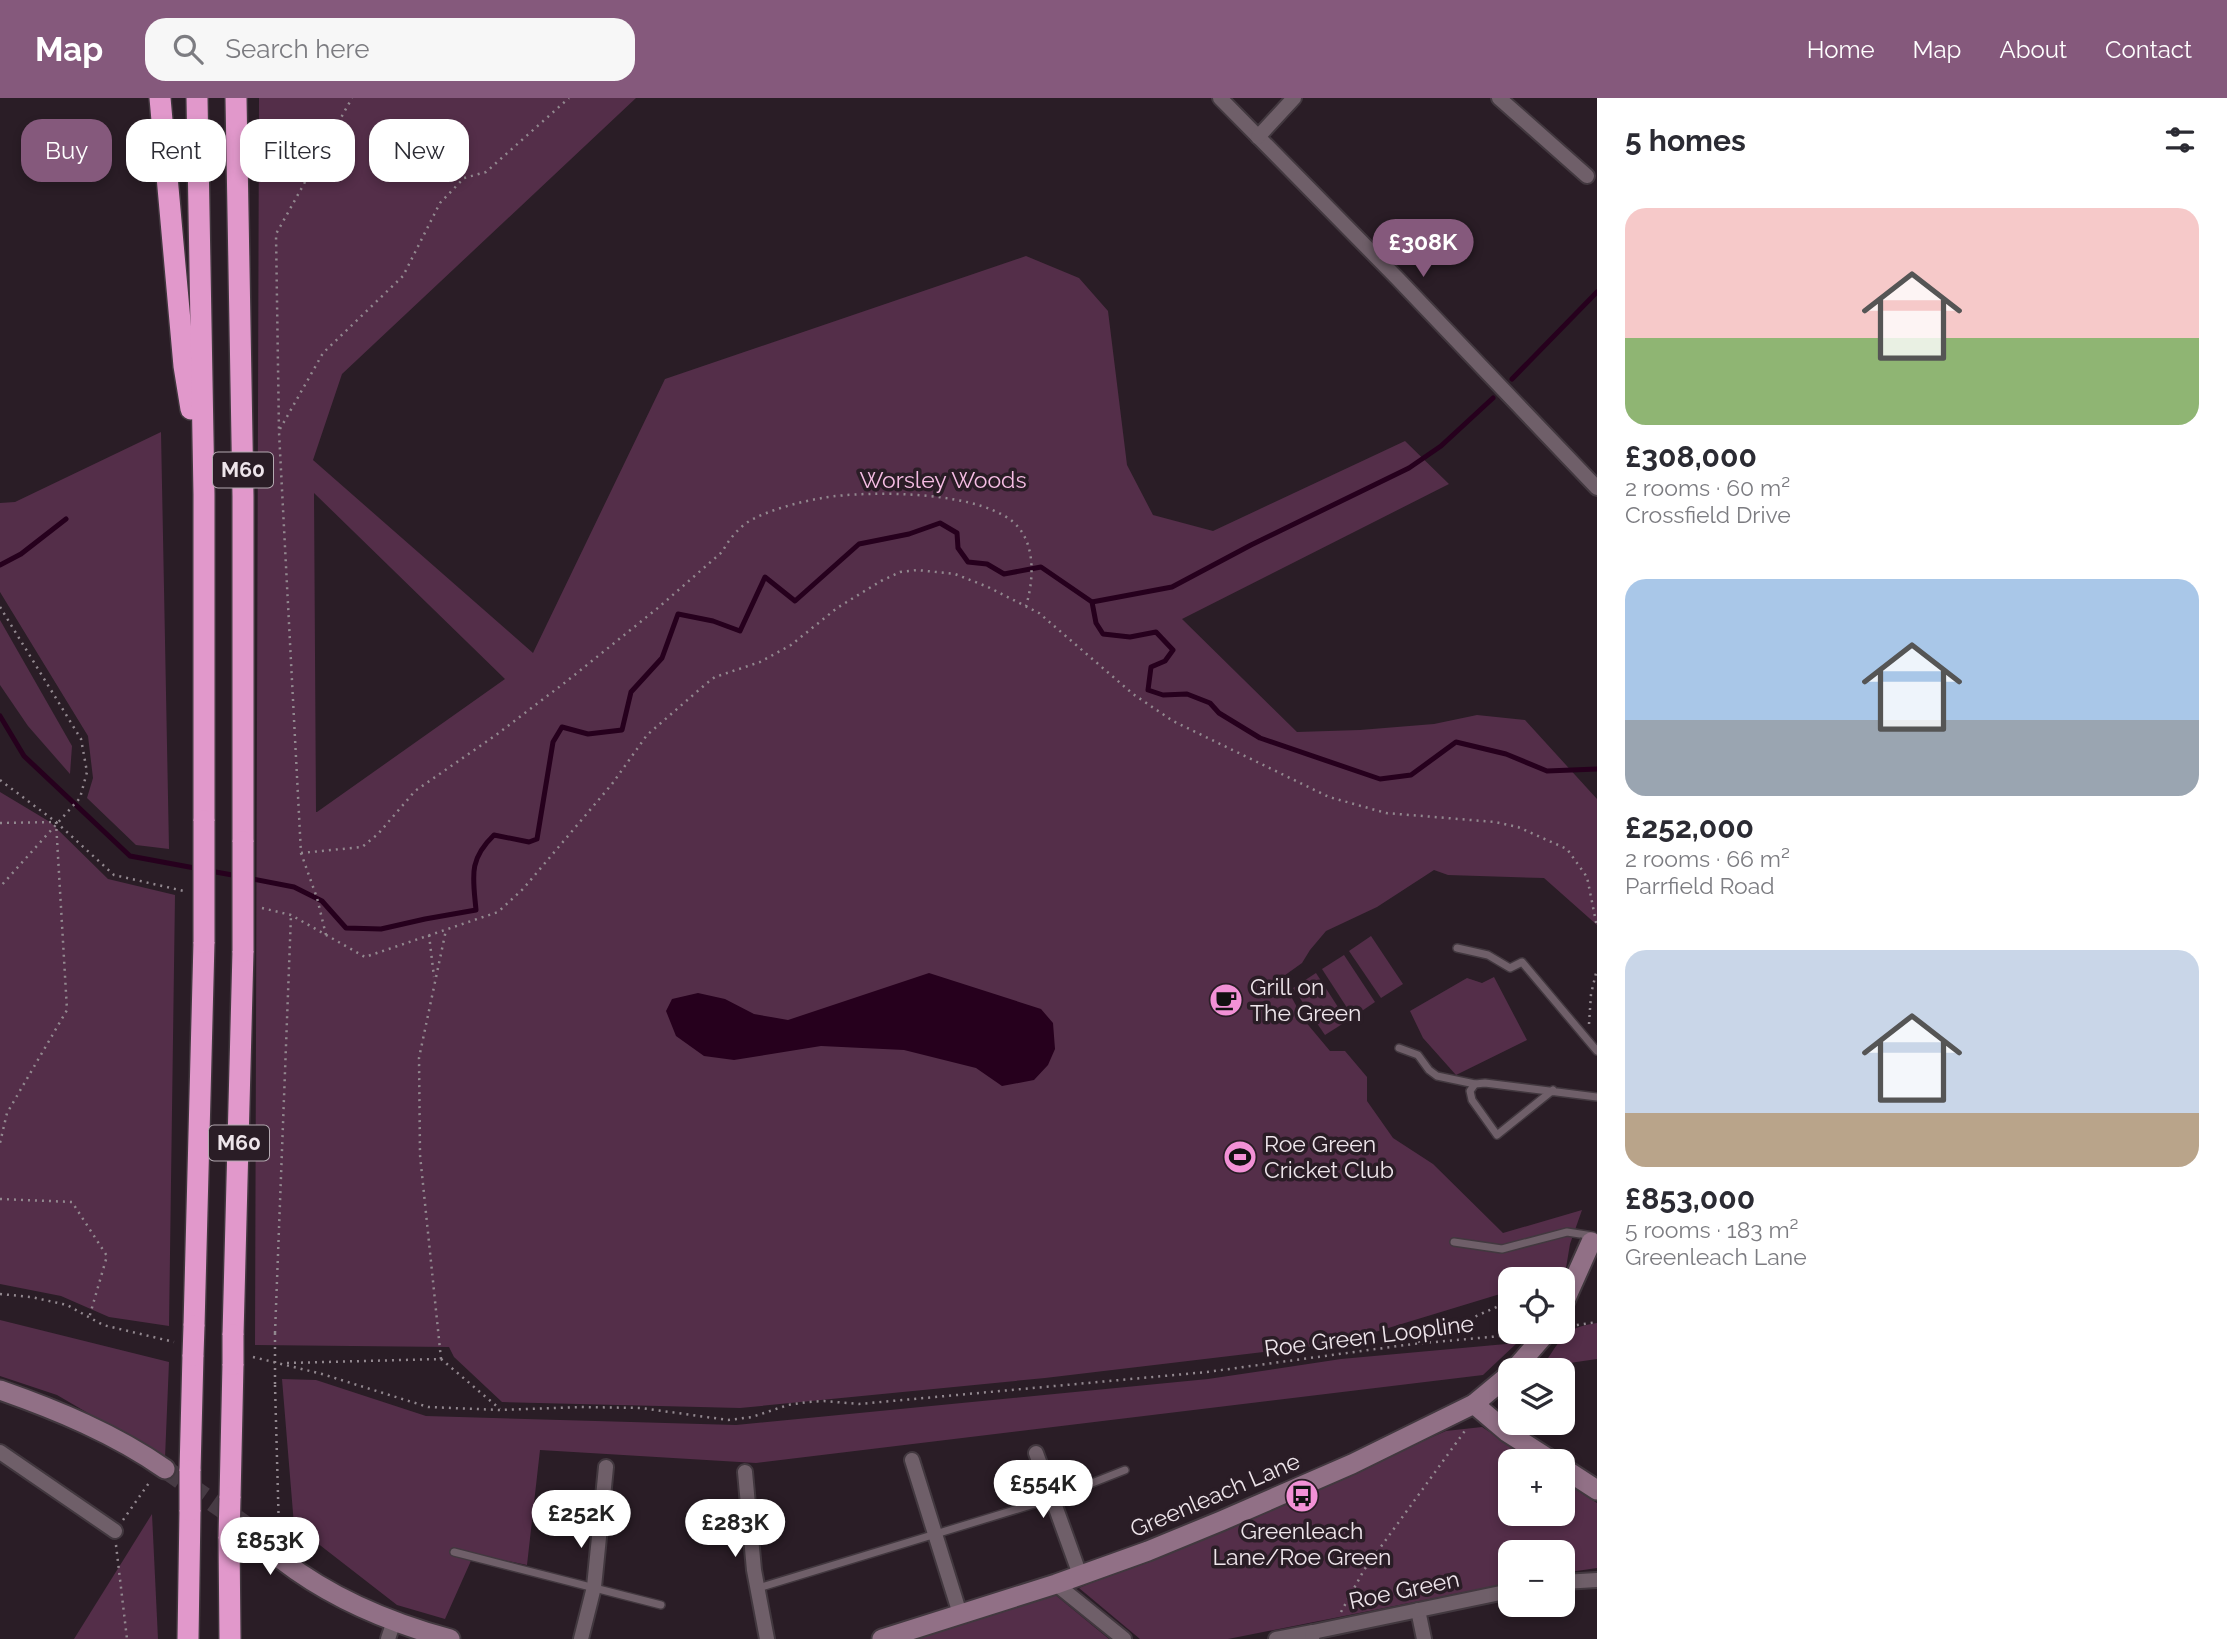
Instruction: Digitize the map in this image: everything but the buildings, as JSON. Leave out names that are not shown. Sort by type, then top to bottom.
[{"type":"highway","name":"M60","points":[[160,98],[184,366],[204,494]]},
{"type":"highway","name":"M60","points":[[188,1639],[204,942],[204,494],[197,98]]},
{"type":"highway","name":"M60","points":[[230,1639],[229,1537],[243,951],[243,496],[236,98]]},
{"type":"street","points":[[1220,98],[1398,279],[1597,488]]},
{"type":"street","points":[[1258,137],[1294,98]]},
{"type":"street","points":[[1499,98],[1587,176]]},
{"type":"street","points":[[1575,1279],[1594,1236]]},
{"type":"street","name":"Greenleach Lane","points":[[1525,1358],[1536,1344]]},
{"type":"street","name":"Greenleach Lane","points":[[883,1639],[1056,1584],[1148,1551],[1233,1516],[1352,1464],[1474,1404],[1498,1384]]},
{"type":"street","points":[[0,1390],[62,1412],[163,1467]]},
{"type":"street","points":[[1474,1404],[1507,1432],[1533,1449]]},
{"type":"street","points":[[0,1452],[115,1531]]},
{"type":"street","points":[[1036,1453],[1080,1575]]},
{"type":"street","points":[[912,1460],[960,1614]]},
{"type":"street","points":[[581,1639],[594,1587],[606,1466]]},
{"type":"street","points":[[745,1472],[757,1588],[767,1639]]},
{"type":"street","points":[[1575,1476],[1597,1490]]},
{"type":"street","points":[[251,1529],[279,1559],[391,1630],[450,1639]]},
{"type":"street","points":[[1575,1582],[1597,1580]]},
{"type":"street","points":[[1056,1584],[1124,1639]]},
{"type":"street","name":"Roe Green","points":[[1276,1639],[1313,1636],[1331,1628],[1498,1593]]},
{"type":"street","points":[[1418,1610],[1424,1639]]},
{"type":"lane","points":[[1457,948],[1488,955],[1510,968],[1522,962],[1597,1051]]},
{"type":"lane","points":[[1399,1048],[1422,1059],[1437,1076],[1475,1084],[1553,1090],[1597,1097]]},
{"type":"lane","points":[[1475,1084],[1471,1091],[1472,1100],[1496,1135],[1553,1090]]},
{"type":"lane","points":[[1454,1242],[1502,1249],[1567,1233],[1594,1236]]},
{"type":"lane","points":[[757,1588],[1054,1498],[1125,1470]]},
{"type":"lane","points":[[454,1552],[661,1605]]},
{"type":"path","points":[[326,934],[301,853],[279,432],[276,234],[352,98]]},
{"type":"path","points":[[279,432],[323,353],[403,276],[440,203],[464,178],[486,172],[569,98]]},
{"type":"path","points":[[301,853],[362,847],[378,834],[415,791],[496,735],[598,657],[722,552],[732,535],[753,519],[785,506],[823,497],[914,494],[976,506],[1004,516],[1020,529],[1027,548],[1031,589],[1026,606]]},
{"type":"path","points":[[270,909],[291,915],[365,957],[498,912],[508,904],[612,784],[647,736],[707,683],[715,677],[760,662],[791,645],[865,589],[900,572],[933,570],[954,573],[1026,606],[1058,627],[1133,694],[1173,721],[1329,797],[1386,813],[1495,822],[1518,827],[1567,849],[1577,859],[1587,877],[1597,927]]},
{"type":"path","points":[[0,607],[81,739],[87,772],[80,798],[0,887]]},
{"type":"path","points":[[0,780],[57,822],[114,875],[186,892]]},
{"type":"path","points":[[0,823],[57,822]]},
{"type":"path","points":[[0,1143],[7,1113],[67,1010],[57,822]]},
{"type":"path","points":[[279,1559],[275,1332],[291,915]]},
{"type":"path","points":[[446,930],[419,1058],[419,1155],[441,1359],[500,1410]]},
{"type":"path","points":[[429,935],[435,982]]},
{"type":"path","points":[[1588,1041],[1591,994],[1597,968]]},
{"type":"path","points":[[0,1199],[72,1202],[107,1256],[89,1318]]},
{"type":"path","points":[[0,1294],[31,1297],[67,1306],[103,1325],[136,1334]]},
{"type":"path","points":[[1413,1344],[1498,1305]]},
{"type":"path","points":[[1575,1325],[1597,1322]]},
{"type":"path","name":"Roe Green Loopline","points":[[441,1359],[284,1363],[428,1407],[500,1410],[640,1408],[728,1420],[752,1417],[788,1405],[824,1401],[859,1404],[1207,1371],[1413,1344],[1498,1337]]},
{"type":"path","points":[[1331,1628],[1364,1570],[1466,1432],[1474,1404]]},
{"type":"path","points":[[127,1639],[115,1531],[163,1467]]},
{"type":"green space","name":"Worsley Woods","points":[[259,98],[636,98],[342,374],[313,460],[533,653],[665,379],[1026,256],[1079,278],[1108,311],[1127,465],[1153,515],[1213,531],[1405,441],[1449,484],[1182,619],[1297,732],[1434,724],[1477,715],[1525,720],[1597,799],[1597,925],[1544,878],[1448,875],[1434,870],[1377,907],[1326,931],[1302,963],[1281,978],[1304,1020],[1330,1051],[1345,1051],[1367,1077],[1367,1101],[1393,1138],[1433,1164],[1503,1233],[1582,1210],[1570,1244],[1566,1267],[1498,1267],[1498,1295],[1339,1343],[1045,1378],[740,1408],[502,1402],[454,1357],[449,1347],[255,1345],[259,182],[355,182],[355,119],[259,119]],"holes":[[[314,493],[505,679],[316,812]]]},
{"type":"green space","points":[[161,432],[169,849],[136,845],[87,798],[93,778],[88,736],[0,592],[0,503],[15,502]]},
{"type":"green space","points":[[0,620],[72,746],[70,774],[28,726],[0,685]]},
{"type":"green space","points":[[0,792],[50,822],[108,879],[175,895],[169,1326],[109,1317],[61,1296],[0,1284]]},
{"type":"green space","points":[[1371,936],[1403,984],[1381,998],[1349,951]]},
{"type":"green space","points":[[1344,955],[1375,1002],[1353,1017],[1322,969]]},
{"type":"green space","points":[[1316,973],[1347,1021],[1325,1035],[1293,988]]},
{"type":"green space","points":[[1494,977],[1527,1040],[1456,1075],[1423,1038],[1410,1011],[1467,978],[1482,983]]},
{"type":"green space","points":[[0,1320],[169,1362],[165,1458],[57,1395],[0,1376]]},
{"type":"green space","points":[[1597,1323],[1597,1359],[1575,1362],[1575,1358],[1548,1358],[1558,1344],[1575,1344],[1575,1329]]},
{"type":"green space","points":[[1516,1344],[1483,1375],[756,1463],[540,1450],[527,1565],[474,1554],[445,1619],[397,1605],[294,1525],[282,1379],[316,1380],[426,1416],[736,1425],[1208,1379],[1341,1359]]},
{"type":"green space","points":[[1482,1427],[1516,1449],[1498,1449],[1498,1526],[1575,1526],[1575,1489],[1597,1503],[1597,1568],[1575,1571],[1575,1540],[1498,1540],[1498,1585],[1228,1639],[1140,1639],[1079,1588],[1446,1431]]},
{"type":"green space","points":[[152,1514],[158,1639],[74,1639]]},
{"type":"green space","points":[[1053,1593],[1109,1639],[912,1639]]},
{"type":"shaded area","points":[[929,973],[1041,1009],[1053,1023],[1055,1049],[1048,1065],[1034,1080],[1002,1086],[976,1068],[904,1050],[821,1046],[734,1060],[704,1056],[676,1036],[666,1011],[672,999],[698,993],[725,999],[754,1014],[788,1020]]},
{"type":"waterway","points":[[1512,379],[1597,292]]},
{"type":"waterway","points":[[1092,602],[1172,587],[1409,468],[1441,446],[1493,398]]},
{"type":"waterway","points":[[0,565],[21,554],[66,519]]},
{"type":"waterway","points":[[248,878],[294,887],[322,901],[346,928],[381,929],[476,910],[474,870],[486,844],[494,835],[529,842],[537,839],[553,742],[562,727],[588,734],[622,730],[631,692],[662,658],[678,614],[713,621],[740,631],[765,577],[795,601],[859,544],[909,534],[940,523],[957,533],[958,548],[968,562],[987,564],[1004,574],[1041,567],[1092,602],[1096,623],[1103,634],[1130,637],[1156,632],[1173,650],[1165,661],[1151,667],[1148,690],[1163,695],[1187,694],[1210,703],[1219,713],[1260,738],[1380,779],[1411,775],[1456,742],[1506,754],[1547,771],[1597,769]]},
{"type":"waterway","points":[[0,716],[24,756],[130,856],[200,869]]},
{"type":"waterway","points":[[210,871],[238,876]]},
{"type":"tunnel","points":[[165,1469],[251,1529]]},
{"type":"place","name":"Grill on The Green","points":[[1226,1000]]},
{"type":"place","name":"Roe Green Cricket Club","points":[[1240,1157]]},
{"type":"place","name":"Greenleach Lane/Roe Green","points":[[1302,1496]]}]
